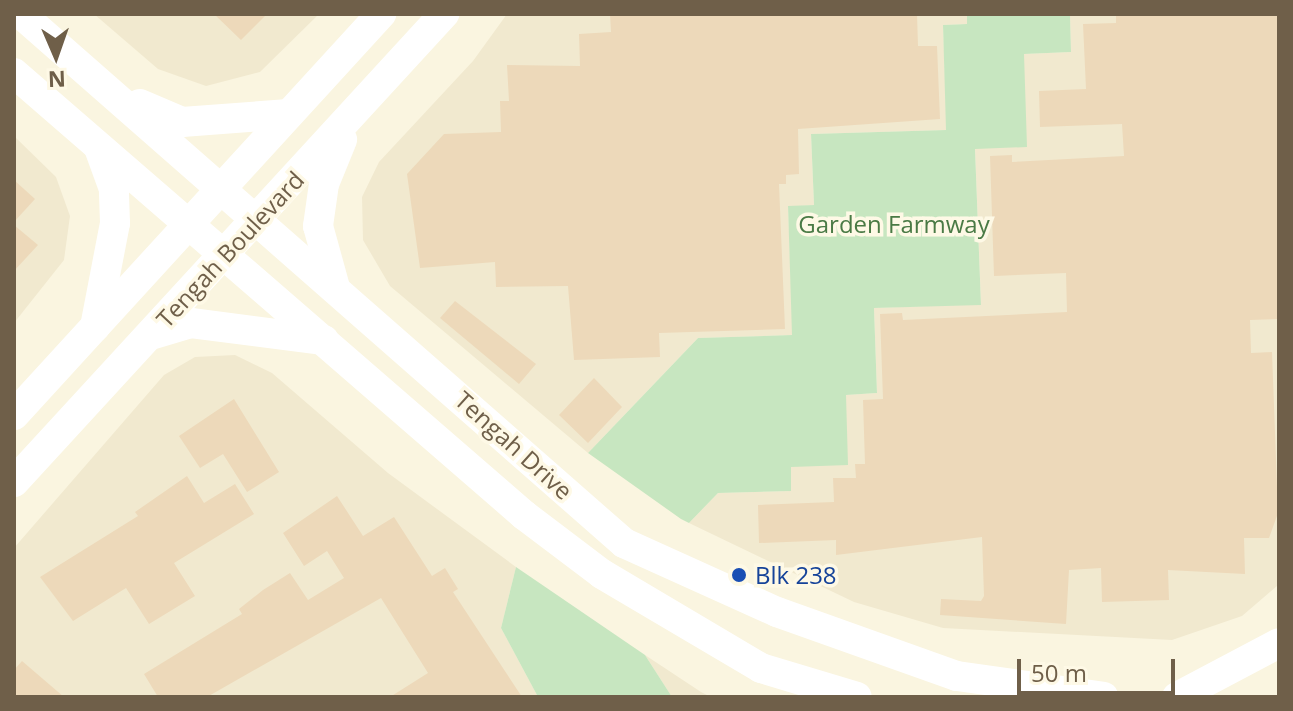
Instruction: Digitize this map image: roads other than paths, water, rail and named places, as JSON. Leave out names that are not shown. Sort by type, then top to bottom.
[{"type":"street","name":"Tengah Drive","points":[[21,14],[262,219],[624,543],[777,612],[957,676],[1104,697]]},
{"type":"street","name":"Tengah Boulevard","points":[[14,415],[381,14]]},
{"type":"street","name":"Tengah Boulevard","points":[[14,482],[148,336],[262,219],[444,14]]},
{"type":"street","name":"Tengah Drive","points":[[14,73],[228,254],[524,515],[602,574],[761,668],[857,697]]},
{"type":"street","points":[[114,93],[182,122],[289,114]]},
{"type":"street","points":[[334,284],[318,226],[324,184],[350,120]]},
{"type":"street","points":[[95,329],[115,223],[114,189],[97,144]]},
{"type":"street","points":[[148,336],[191,323],[326,340]]},
{"type":"street","points":[[1177,697],[1279,643]]},
{"type":"place","name":"Blk 238","points":[[739,575]]},
{"type":"park label","name":"Garden Farmway","points":[[894,224]]}]
